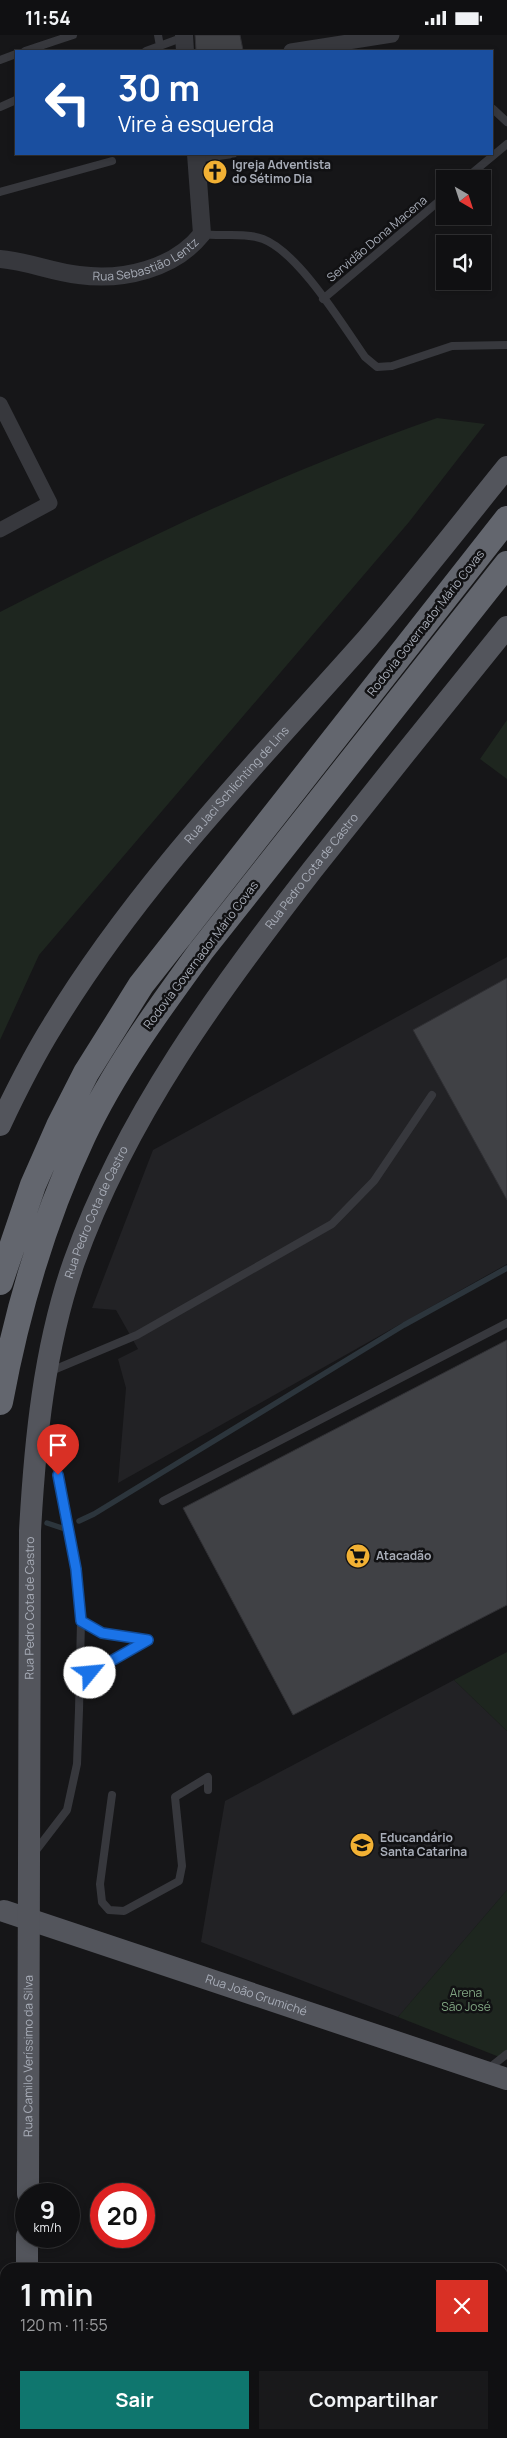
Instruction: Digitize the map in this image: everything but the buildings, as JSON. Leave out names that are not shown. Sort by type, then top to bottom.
[{"type":"highway","name":"Rodovia Governador Mário Covas","points":[[0,1283],[33,1185],[59,1126],[86,1073],[141,985],[507,519]]},
{"type":"highway","name":"Rodovia Governador Mário Covas","points":[[0,1402],[14,1330],[38,1248],[56,1199],[84,1135],[120,1069],[158,1009],[201,951],[507,564]]},
{"type":"main road","name":"Rua Jaci Schlichting de Lins","points":[[0,1125],[20,1083],[52,1025],[91,966],[138,903],[222,800],[379,625],[507,467]]},
{"type":"main road","name":"Rua Pedro Cota de Castro","points":[[29,1929],[30,1531],[38,1422],[46,1372],[73,1264],[96,1207],[156,1090],[193,1031],[285,905],[507,627]]},
{"type":"main road","name":"Rua João Grumiché","points":[[5,1911],[29,1929],[507,2079]]},
{"type":"main road","name":"Rua Camilo Veríssimo da Silva","points":[[28,2183],[29,1929]]},
{"type":"main road","points":[[27,2248],[27,2263]]},
{"type":"street","points":[[297,50],[392,35]]},
{"type":"street","points":[[196,156],[202,234]]},
{"type":"street","name":"Rua Sebastião Lentz","points":[[0,259],[79,275],[124,276],[176,258],[191,248],[202,234]]},
{"type":"street","points":[[0,404],[50,503],[0,530]]},
{"type":"lane","points":[[28,50],[73,35]]},
{"type":"lane","points":[[158,35],[160,46]]},
{"type":"lane","points":[[149,50],[185,41]]},
{"type":"lane","points":[[0,60],[15,54]]},
{"type":"lane","points":[[0,107],[15,101]]},
{"type":"lane","points":[[493,109],[507,122]]},
{"type":"lane","points":[[476,170],[507,143]]},
{"type":"lane","points":[[196,156],[214,155]]},
{"type":"lane","points":[[0,192],[112,161]]},
{"type":"lane","name":"Servidão Dona Macena","points":[[323,299],[436,204]]},
{"type":"lane","name":"Rua Sebastião Lentz","points":[[202,234],[262,238],[279,247],[294,261],[365,357],[377,367],[392,366],[452,345],[507,345]]},
{"type":"lane","points":[[46,1372],[137,1335],[332,1224],[374,1181],[432,1095]]},
{"type":"lane","points":[[163,1501],[507,1323]]},
{"type":"lane","points":[[29,1861],[67,1810],[78,1764],[81,1621],[76,1569],[66,1511],[50,1440],[38,1422]]},
{"type":"lane","points":[[79,1678],[148,1640],[102,1633],[81,1621]]},
{"type":"lane","points":[[112,1795],[100,1884],[102,1902],[109,1909],[124,1911],[179,1881],[182,1866],[175,1797],[208,1777],[208,1789]]},
{"type":"lane","points":[[486,2071],[507,2054]]},
{"type":"shaded area","points":[[507,957],[507,1264],[118,1483],[126,1388],[118,1359],[138,1349],[116,1310],[92,1308],[153,1150]]},
{"type":"shaded area","name":"Educandário Santa Catarina","points":[[454,1680],[507,1731],[507,1890],[398,2017],[201,1942],[225,1801]]},
{"type":"green space","points":[[437,418],[485,424],[409,522],[39,955],[0,1040],[0,612],[107,558],[215,507],[325,460]]},
{"type":"green space","points":[[507,720],[507,779],[480,759]]},
{"type":"green space","points":[[507,1652],[507,1731],[454,1680]]},
{"type":"green space","name":"Arena São José","points":[[507,1890],[507,2060],[398,2017]]},
{"type":"waterway","points":[[79,1521],[94,1514],[404,1325],[507,1268]]},
{"type":"waterway","points":[[47,1523],[62,1528]]},
{"type":"place","name":"Igreja Adventista do Sétimo Dia","points":[[215,172]]},
{"type":"place","name":"Atacadão","points":[[358,1556]]},
{"type":"place","name":"Educandário Santa Catarina","points":[[362,1845]]},
{"type":"route","points":[[58,1475],[76,1569],[81,1621],[102,1633],[148,1640],[90,1673]]}]
